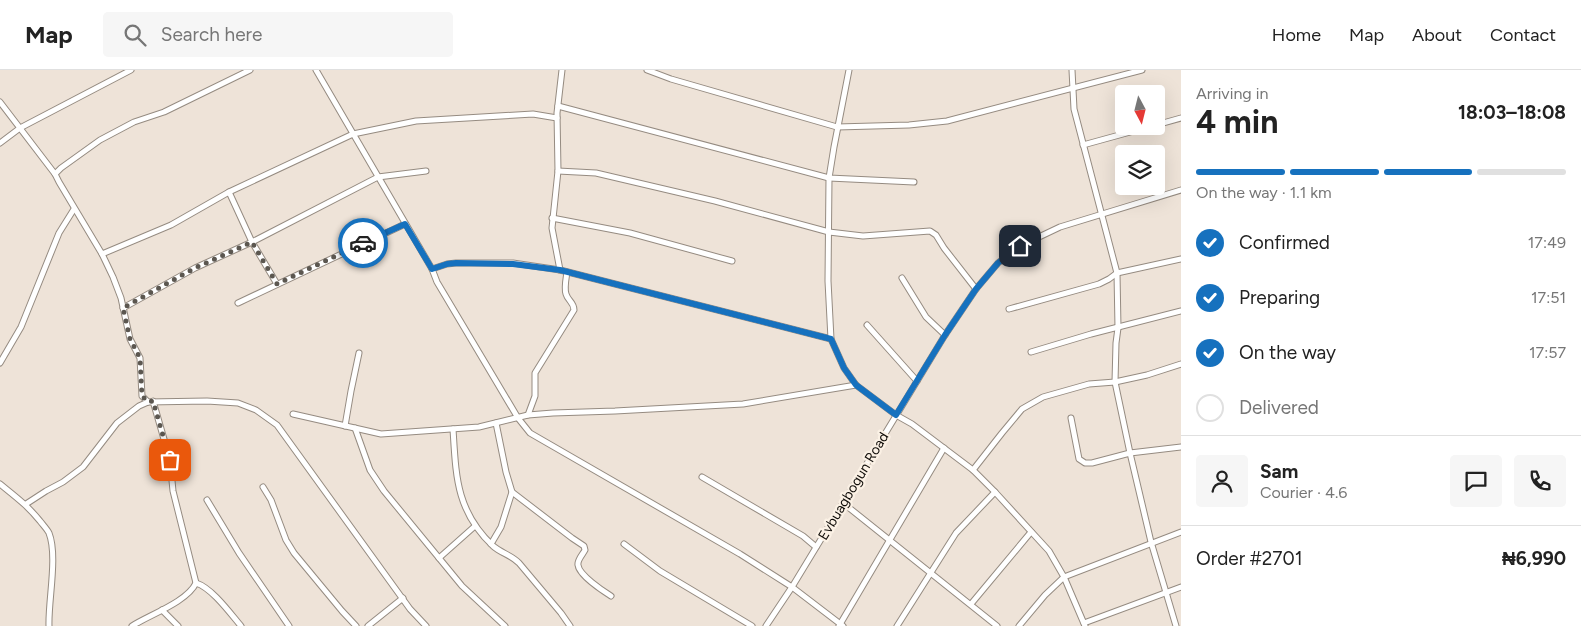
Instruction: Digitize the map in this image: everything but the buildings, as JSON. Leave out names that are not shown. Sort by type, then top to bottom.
[{"type":"street","points":[[0,143],[20,128],[131,70]]},
{"type":"street","points":[[55,174],[60,168],[100,140],[134,122],[164,112],[250,70]]},
{"type":"street","points":[[316,70],[432,269],[437,282],[518,418],[530,433],[740,554],[792,587],[841,625],[944,448]]},
{"type":"street","points":[[560,270],[552,228],[552,218],[558,171],[557,118],[562,70]]},
{"type":"street","points":[[647,70],[670,79],[837,127],[909,125],[947,121],[1142,70]]},
{"type":"street","points":[[847,70],[829,178],[828,281],[831,339],[844,368],[856,385],[973,470],[995,492],[1049,551],[1064,577],[1085,624],[1181,587]]},
{"type":"street","points":[[1072,70],[1074,109],[1117,273],[1118,328],[1115,382],[1151,542],[1176,626]]},
{"type":"street","points":[[0,102],[55,174],[102,254],[113,277],[130,339],[140,358],[142,396],[151,402],[170,460],[173,491],[196,583]]},
{"type":"street","points":[[558,106],[829,178],[914,182]]},
{"type":"street","points":[[102,254],[171,225],[228,192],[352,134],[416,121],[532,114],[557,118]]},
{"type":"street","points":[[1165,122],[1181,118]]},
{"type":"street","points":[[1083,145],[1119,135]]},
{"type":"street","points":[[123,308],[195,268],[252,242],[378,178],[426,171]]},
{"type":"street","points":[[558,171],[605,175],[715,201],[829,232],[863,236],[930,231],[936,235],[976,289]]},
{"type":"street","name":"Evbuagbogun Road","points":[[766,626],[792,587],[945,335],[976,289],[998,263],[1020,246],[1060,227],[1181,190]]},
{"type":"street","points":[[228,192],[252,242],[277,284]]},
{"type":"street","points":[[0,363],[21,327],[59,233],[74,209]]},
{"type":"street","points":[[552,218],[630,233],[732,261]]},
{"type":"street","points":[[238,302],[405,224]]},
{"type":"street","points":[[1009,308],[1099,284],[1109,280],[1117,273],[1181,259]]},
{"type":"street","points":[[432,269],[456,263],[513,264],[560,270],[831,339]]},
{"type":"street","points":[[528,416],[535,396],[535,373],[574,310],[574,304],[566,294],[567,272]]},
{"type":"street","points":[[902,278],[926,317],[945,335]]},
{"type":"street","points":[[1031,352],[1181,311]]},
{"type":"street","points":[[867,325],[917,382]]},
{"type":"street","points":[[345,426],[359,353]]},
{"type":"street","points":[[973,470],[1022,409],[1043,397],[1088,384],[1115,382],[1147,375],[1181,364]]},
{"type":"street","points":[[293,414],[381,434],[479,427],[528,416],[743,404],[856,385]]},
{"type":"street","points":[[26,504],[63,482],[83,467],[117,423],[139,406],[151,402],[206,401],[238,404],[256,410],[277,425],[403,598],[426,626]]},
{"type":"street","points":[[1071,418],[1079,458],[1082,462],[1092,463],[1130,453],[1181,447]]},
{"type":"street","points":[[491,544],[501,527],[512,492],[496,423]]},
{"type":"street","points":[[355,428],[370,470],[384,491],[462,586],[505,626]]},
{"type":"street","points":[[454,429],[456,478],[464,504],[475,526],[491,544],[512,556],[519,563],[570,626]]},
{"type":"street","points":[[702,477],[803,536],[816,547]]},
{"type":"street","points":[[0,484],[26,504],[48,532],[52,576],[48,613],[49,626]]},
{"type":"street","points":[[263,487],[271,500],[286,540],[294,553],[342,612],[356,626]]},
{"type":"street","points":[[512,492],[584,546],[585,550],[578,562],[578,568],[594,585],[611,596]]},
{"type":"street","points":[[897,626],[956,533],[995,492]]},
{"type":"street","points":[[206,500],[288,626]]},
{"type":"street","points":[[843,503],[997,626]]},
{"type":"street","points":[[439,558],[475,526]]},
{"type":"street","points":[[971,604],[1031,532]]},
{"type":"street","points":[[1019,626],[1045,595],[1064,577],[1181,532]]},
{"type":"street","points":[[624,544],[660,571],[752,626]]},
{"type":"street","points":[[132,626],[162,610],[190,591],[196,583]]},
{"type":"street","points":[[196,583],[203,586],[216,598],[241,626]]},
{"type":"street","points":[[368,626],[403,598]]},
{"type":"street","points":[[162,610],[178,626]]},
{"type":"way so far","points":[[170,460],[153,401],[148,402],[142,396],[140,358],[130,339],[123,308],[195,268],[252,242],[277,284],[363,243]]},
{"type":"route","points":[[363,243],[405,224],[432,269],[456,263],[513,264],[560,270],[831,339],[844,368],[856,385],[896,415],[945,335],[976,289],[998,263],[1020,246]]}]
